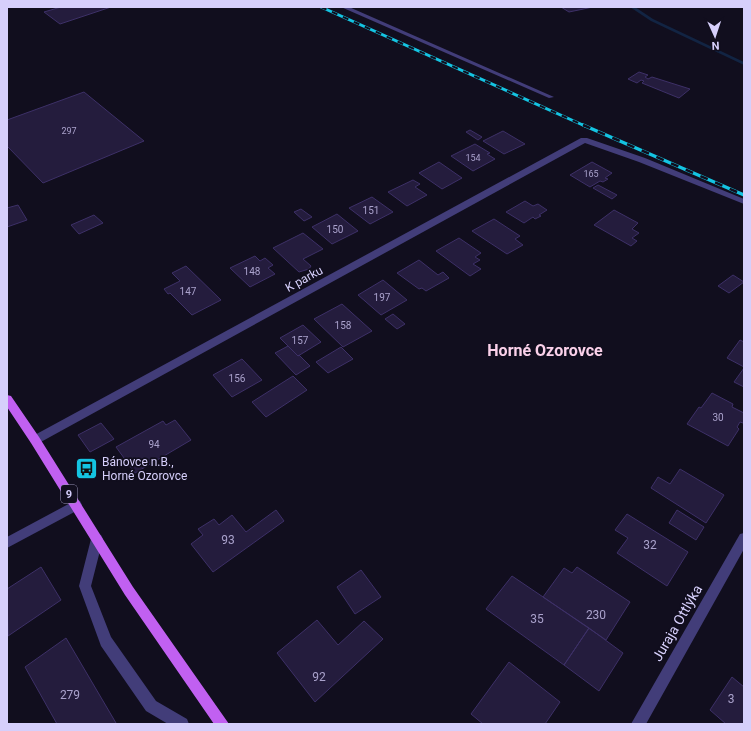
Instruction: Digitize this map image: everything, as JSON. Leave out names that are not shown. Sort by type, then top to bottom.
[{"type":"main road","name":"9","points":[[7,399],[36,440],[129,591],[222,724]]},
{"type":"street","points":[[344,7],[551,97]]},
{"type":"street","name":"K parku","points":[[36,440],[584,140],[642,160],[744,202]]},
{"type":"street","points":[[7,543],[76,505]]},
{"type":"street","name":"Juraja Ottlýka","points":[[638,724],[744,538]]},
{"type":"street","points":[[97,539],[85,586],[106,640],[151,706],[182,724]]},
{"type":"building","points":[[61,7],[111,7],[60,24],[44,12]]},
{"type":"building","points":[[561,7],[593,7],[569,12]]},
{"type":"building","points":[[639,72],[648,75],[645,77],[648,79],[652,77],[690,89],[679,98],[642,83],[644,81],[641,80],[637,83],[628,79]]},
{"type":"building","points":[[84,92],[144,141],[43,183],[7,146],[7,120]]},
{"type":"building","points":[[470,130],[482,137],[478,140],[466,132]]},
{"type":"building","points":[[503,131],[525,144],[504,154],[483,141]]},
{"type":"building","points":[[475,144],[490,153],[487,154],[495,159],[473,171],[451,156]]},
{"type":"building","points":[[439,162],[462,178],[442,189],[419,173]]},
{"type":"building","points":[[592,162],[612,173],[605,178],[608,179],[603,182],[600,181],[590,187],[570,175]]},
{"type":"building","points":[[413,180],[420,184],[415,187],[427,195],[407,206],[388,192]]},
{"type":"building","points":[[598,185],[617,195],[612,199],[593,188]]},
{"type":"building","points":[[372,197],[393,212],[370,224],[349,208]]},
{"type":"building","points":[[525,201],[533,206],[538,204],[547,210],[539,215],[541,216],[535,219],[533,217],[524,223],[506,212]]},
{"type":"building","points":[[18,205],[27,220],[7,227],[7,208]]},
{"type":"building","points":[[301,209],[312,217],[304,221],[294,212]]},
{"type":"building","points":[[614,210],[638,223],[632,229],[639,233],[632,238],[637,241],[631,246],[594,225]]},
{"type":"building","points":[[337,214],[358,231],[332,244],[312,227]]},
{"type":"building","points":[[94,215],[103,223],[79,234],[71,225]]},
{"type":"building","points":[[494,219],[520,236],[515,239],[523,245],[507,254],[472,231]]},
{"type":"building","points":[[303,233],[323,249],[303,259],[311,266],[309,269],[299,272],[273,248]]},
{"type":"building","points":[[459,238],[481,253],[475,257],[480,260],[473,264],[481,269],[470,276],[436,251]]},
{"type":"building","points":[[255,256],[260,261],[265,258],[273,265],[268,268],[275,274],[250,287],[230,268]]},
{"type":"building","points":[[419,260],[438,275],[443,272],[449,278],[426,291],[422,288],[419,289],[397,273]]},
{"type":"building","points":[[186,266],[221,300],[192,315],[164,289],[180,281],[172,273]]},
{"type":"building","points":[[733,275],[744,282],[729,293],[718,286]]},
{"type":"building","points":[[383,280],[407,300],[381,315],[358,295]]},
{"type":"building","points":[[342,304],[372,331],[343,347],[314,319]]},
{"type":"building","points":[[393,314],[405,324],[397,329],[385,319]]},
{"type":"building","points":[[303,325],[321,342],[298,356],[280,338]]},
{"type":"building","points":[[740,340],[744,342],[744,367],[727,358]]},
{"type":"building","points":[[288,346],[310,366],[296,375],[275,353]]},
{"type":"building","points":[[341,347],[353,359],[328,373],[316,362]]},
{"type":"building","points":[[242,359],[262,380],[232,397],[213,375]]},
{"type":"building","points":[[744,368],[744,387],[734,382]]},
{"type":"building","points":[[293,376],[307,390],[266,417],[252,402]]},
{"type":"building","points":[[712,393],[733,404],[732,407],[744,413],[744,422],[740,422],[737,427],[739,429],[728,446],[687,424],[699,407],[701,408]]},
{"type":"building","points":[[175,420],[191,440],[135,473],[116,447],[163,421],[166,425]]},
{"type":"building","points":[[101,423],[114,439],[90,452],[78,435]]},
{"type":"building","points":[[680,469],[724,495],[706,523],[651,488],[658,477],[670,484]]},
{"type":"building","points":[[276,510],[284,521],[213,572],[191,544],[203,535],[198,529],[214,519],[219,525],[232,515],[246,532]]},
{"type":"building","points":[[677,510],[704,527],[696,540],[669,523]]},
{"type":"building","points":[[627,514],[688,552],[667,586],[617,553],[628,538],[615,530]]},
{"type":"building","points":[[41,567],[61,600],[8,636],[7,589]]},
{"type":"building","points":[[577,567],[630,602],[606,640],[543,597],[564,568],[572,573]]},
{"type":"building","points":[[361,570],[381,597],[355,614],[337,587]]},
{"type":"building","points":[[512,576],[589,628],[564,665],[486,609]]},
{"type":"building","points":[[317,620],[338,645],[364,621],[383,639],[315,702],[277,653]]},
{"type":"building","points":[[589,628],[623,653],[599,691],[564,665]]},
{"type":"building","points":[[66,638],[116,723],[57,724],[25,667]]},
{"type":"building","points":[[509,662],[560,702],[545,724],[483,724],[471,714]]},
{"type":"building","points":[[732,677],[744,687],[744,724],[726,724],[710,710]]},
{"type":"waterway","points":[[632,7],[652,20],[744,64]]},
{"type":"railway","points":[[321,7],[585,126]]},
{"type":"railway","points":[[583,125],[744,195]]},
{"type":"place","name":"Bánovce n.B., Horné Ozorovce","points":[[87,469]]},
{"type":"district","name":"Horné Ozorovce","points":[[545,350]]}]
